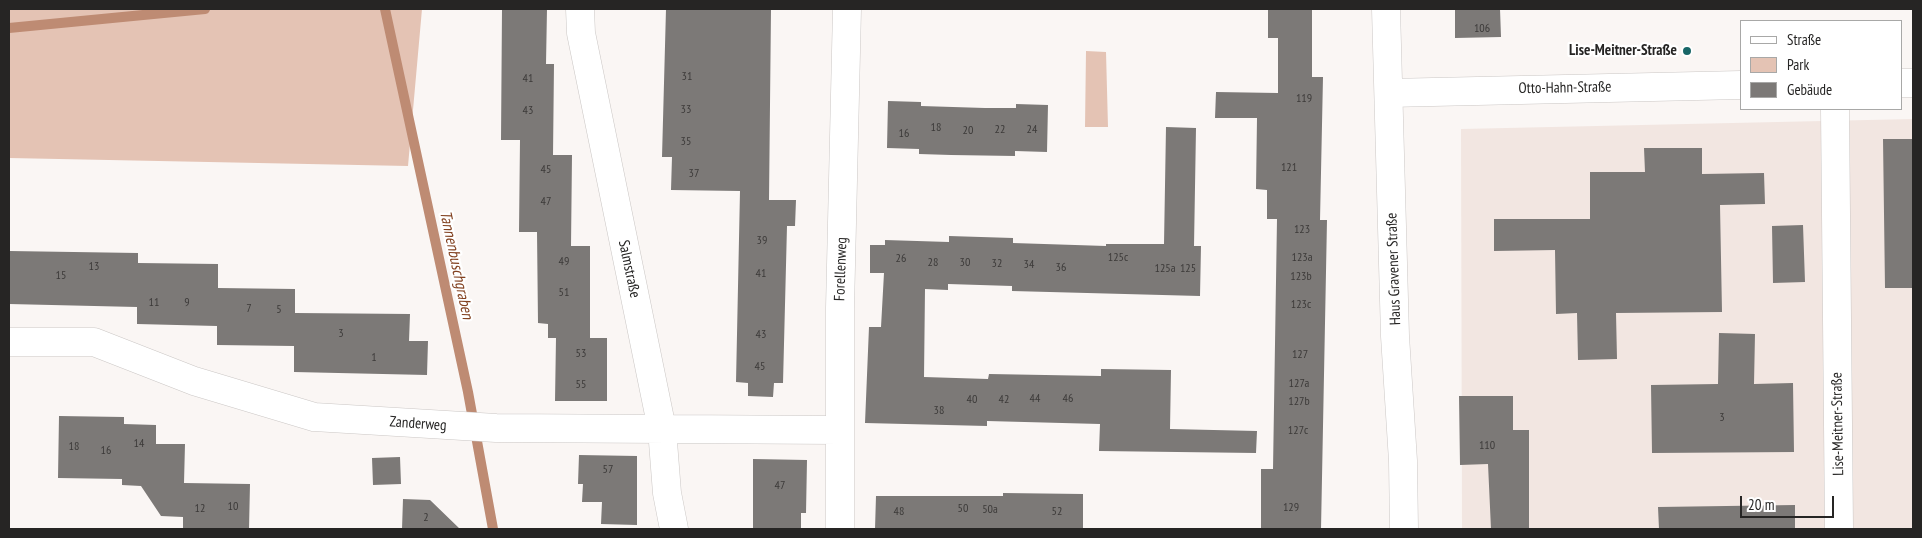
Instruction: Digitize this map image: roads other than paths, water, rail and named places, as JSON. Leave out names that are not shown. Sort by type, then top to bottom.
[{"type":"street","name":"Salmstraße","points":[[580,9],[581,33],[662,429],[667,493],[674,529]]},
{"type":"street","name":"Forellenweg","points":[[840,529],[839,430],[847,9]]},
{"type":"street","name":"Haus Gravener Straße","points":[[1386,9],[1396,336],[1404,461],[1404,529]]},
{"type":"street","name":"Otto-Hahn-Straße","points":[[1389,93],[1740,85]]},
{"type":"street","name":"Lise-Meitner-Straße","points":[[1835,110],[1838,529]]},
{"type":"street","name":"Zanderweg","points":[[9,342],[94,342],[194,381],[314,417],[496,428],[839,430]]},
{"type":"waterway","points":[[9,28],[205,9]]},
{"type":"waterway","name":"Tannenbuschgraben","points":[[385,9],[468,392],[493,529]]},
{"type":"place","name":"Lise-Meitner-Straße","points":[[1687,51]]}]
